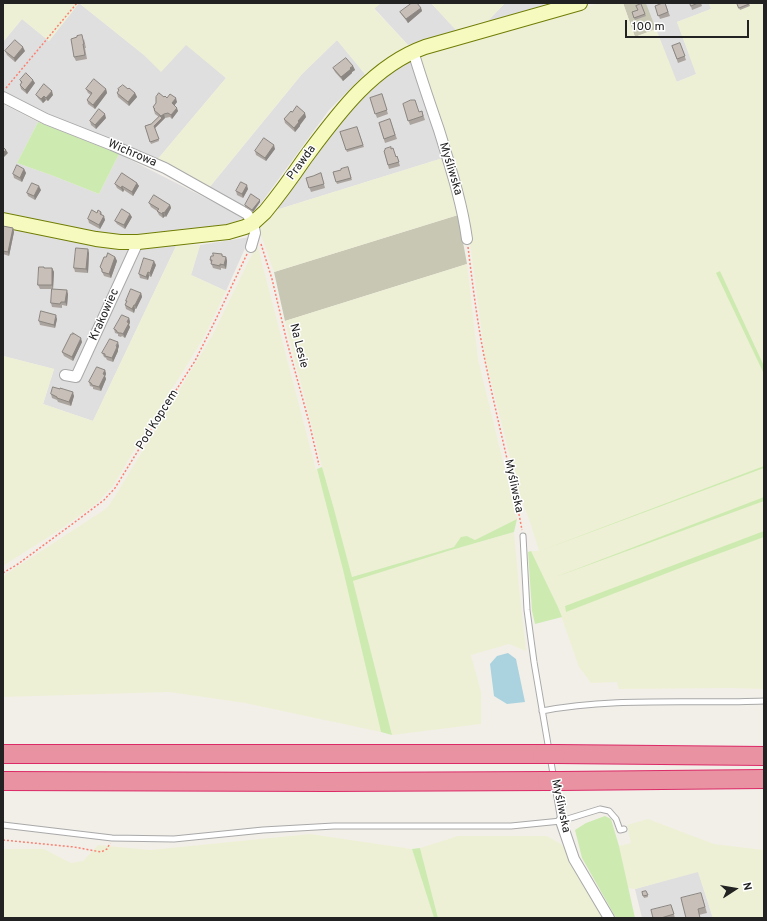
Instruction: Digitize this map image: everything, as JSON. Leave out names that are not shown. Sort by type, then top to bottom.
[{"type":"highway","points":[[3,754],[549,754],[764,756]]},
{"type":"highway","points":[[3,781],[328,782],[764,779]]},
{"type":"street","name":"Prawda","points":[[3,220],[96,239],[120,242],[138,242],[228,232],[245,227],[254,228],[344,107],[371,80],[391,64],[413,51],[424,47],[580,3]]},
{"type":"street","name":"Myśliwska","points":[[413,51],[450,164],[460,202],[467,239]]},
{"type":"street","name":"Wichrowa","points":[[3,97],[46,119],[165,168],[247,214],[254,228]]},
{"type":"street","points":[[251,247],[254,228]]},
{"type":"street","name":"Krakowiec","points":[[65,375],[76,377],[138,242]]},
{"type":"street","name":"Myśliwska","points":[[561,821],[574,859],[609,918]]},
{"type":"lane","name":"Myśliwska","points":[[523,536],[527,610],[534,662],[561,821]]},
{"type":"lane","points":[[542,711],[563,707],[616,702],[764,701]]},
{"type":"lane","points":[[3,825],[112,838],[174,839],[263,830],[334,826],[511,826],[561,821],[600,809],[608,811],[616,819],[620,830],[624,829]]},
{"type":"path","points":[[3,91],[77,3]]},
{"type":"path","name":"Na Lesie","points":[[254,228],[259,238],[272,279],[319,465]]},
{"type":"path","name":"Myśliwska","points":[[467,239],[477,320],[486,369],[516,498],[523,536]]},
{"type":"path","name":"Pod Kopcem","points":[[3,573],[18,564],[75,522],[104,500],[116,488],[195,361],[251,247]]},
{"type":"path","points":[[3,840],[74,847],[101,852],[107,849],[112,838]]},
{"type":"shaded area","points":[[3,3],[79,3],[49,41],[22,19],[3,42]]},
{"type":"shaded area","points":[[79,3],[144,55],[161,71],[186,44],[226,78],[157,160],[86,131],[12,97],[3,91],[3,42],[22,19],[49,41]]},
{"type":"shaded area","points":[[79,3],[381,3],[374,9],[408,45],[365,74],[337,40],[302,74],[208,189],[157,160],[226,78],[186,45],[161,72],[144,55]]},
{"type":"shaded area","points":[[381,3],[431,3],[456,30],[408,45],[374,8]]},
{"type":"shaded area","points":[[431,3],[505,3],[485,24],[484,21],[456,30]]},
{"type":"shaded area","points":[[505,3],[549,3],[485,24]]},
{"type":"shaded area","points":[[599,3],[623,3],[635,37],[656,29],[677,82],[696,74],[677,22],[711,9],[709,3],[761,3],[764,12],[764,689],[619,689],[617,682],[591,683],[579,667],[558,607],[531,551],[539,551],[519,493],[485,357],[467,220],[419,56]]},
{"type":"shaded area","points":[[623,3],[646,3],[656,29],[635,37]]},
{"type":"shaded area","points":[[646,3],[709,3],[711,9],[677,22],[697,74],[676,82]]},
{"type":"shaded area","points":[[337,40],[365,74],[329,110],[253,214],[208,189],[302,74]]},
{"type":"shaded area","points":[[419,56],[443,158],[276,210],[334,128],[356,104],[396,69]]},
{"type":"shaded area","points":[[3,104],[38,122],[17,163],[99,194],[119,154],[245,218],[225,225],[118,237],[3,212]]},
{"type":"shaded area","points":[[443,158],[458,215],[274,272],[258,231],[259,227],[276,210]]},
{"type":"shaded area","points":[[458,215],[467,264],[285,321],[274,272]]},
{"type":"shaded area","points":[[3,227],[88,245],[120,250],[177,244],[93,421],[43,404],[54,369],[3,356]]},
{"type":"shaded area","points":[[250,237],[226,291],[191,275],[200,245]]},
{"type":"shaded area","points":[[177,244],[200,245],[191,275],[226,291],[203,339],[113,486],[97,503],[64,527],[3,566],[3,356],[54,369],[43,404],[93,421]]},
{"type":"shaded area","points":[[257,244],[343,570],[381,732],[245,703],[169,692],[3,697],[3,576],[107,508],[212,336]]},
{"type":"shaded area","points":[[467,264],[478,359],[517,519],[475,540],[467,536],[454,547],[352,577],[285,321]]},
{"type":"shaded area","points":[[514,532],[526,651],[509,644],[471,655],[481,692],[481,724],[392,735],[353,581]]},
{"type":"shaded area","points":[[648,819],[714,844],[764,850],[764,918],[713,918],[698,872],[635,889],[628,888],[619,846],[631,843],[627,825]]},
{"type":"shaded area","points":[[310,834],[412,849],[434,918],[3,918],[3,849],[44,849],[71,863],[83,861],[98,845],[150,850]]},
{"type":"shaded area","points":[[458,836],[547,836],[561,844],[566,849],[581,881],[603,918],[438,918],[420,848]]},
{"type":"shaded area","points":[[698,871],[713,918],[642,918],[635,889]]},
{"type":"green space","points":[[38,122],[119,154],[99,194],[17,163]]},
{"type":"green space","points":[[720,271],[764,366],[764,374],[716,273]]},
{"type":"green space","points":[[764,466],[764,468],[540,551]]},
{"type":"green space","points":[[322,467],[352,577],[454,547],[461,537],[467,536],[475,540],[517,519],[514,532],[353,581],[392,735],[381,732],[343,570],[317,469]]},
{"type":"green space","points":[[764,497],[764,501],[553,578]]},
{"type":"green space","points":[[764,531],[764,537],[566,612],[565,606]]},
{"type":"green space","points":[[531,551],[562,617],[535,624],[532,611],[528,552]]},
{"type":"green space","points":[[605,816],[611,819],[619,846],[635,918],[616,918],[582,858],[575,830],[586,823]]},
{"type":"green space","points":[[420,848],[438,918],[434,918],[412,849]]},
{"type":"water","points":[[508,653],[516,659],[525,702],[507,704],[494,696],[490,664],[497,656]]},
{"type":"building","points":[[412,3],[417,3],[421,8],[406,19],[400,12]]},
{"type":"building","points":[[659,3],[665,3],[668,12],[658,16],[655,6],[660,4]]},
{"type":"building","points":[[690,3],[698,3],[691,6]]},
{"type":"building","points":[[737,3],[749,3],[749,4],[739,8]]},
{"type":"building","points":[[641,4],[645,14],[634,18],[632,12],[638,10],[636,6]]},
{"type":"building","points":[[82,35],[85,55],[74,57],[71,39]]},
{"type":"building","points":[[15,40],[23,47],[14,58],[5,51]]},
{"type":"building","points":[[680,43],[685,56],[677,59],[672,46]]},
{"type":"building","points":[[346,58],[353,66],[341,77],[333,68]]},
{"type":"building","points":[[26,73],[33,80],[25,90],[20,85],[22,82],[20,80]]},
{"type":"building","points":[[94,79],[106,89],[93,105],[87,100],[92,93],[86,89]]},
{"type":"building","points":[[44,84],[52,91],[46,98],[44,96],[41,99],[36,95]]},
{"type":"building","points":[[123,85],[135,93],[128,102],[117,93],[119,90],[118,89]]},
{"type":"building","points":[[159,93],[167,98],[170,94],[176,98],[172,103],[177,108],[171,115],[168,113],[161,116],[154,110],[155,109],[153,107]]},
{"type":"building","points":[[382,94],[387,110],[375,114],[370,98]]},
{"type":"building","points":[[411,100],[415,100],[419,112],[422,111],[423,116],[408,121],[403,104]]},
{"type":"building","points":[[297,106],[305,113],[294,128],[284,119]]},
{"type":"building","points":[[99,109],[105,114],[95,125],[90,121]]},
{"type":"building","points":[[160,116],[162,118],[154,126],[159,139],[150,142],[145,126],[151,124]]},
{"type":"building","points":[[390,119],[395,135],[384,139],[379,123]]},
{"type":"building","points":[[357,127],[363,145],[346,150],[340,132]]},
{"type":"building","points":[[264,138],[274,145],[265,158],[255,151]]},
{"type":"building","points":[[391,147],[391,149],[393,148],[399,162],[388,165],[384,151],[385,149]]},
{"type":"building","points":[[17,165],[24,169],[20,178],[13,174]]},
{"type":"building","points":[[348,167],[351,178],[336,182],[333,172]]},
{"type":"building","points":[[122,173],[137,183],[132,192],[115,184]]},
{"type":"building","points":[[321,173],[324,184],[309,188],[306,178]]},
{"type":"building","points":[[241,182],[247,185],[242,194],[236,191]]},
{"type":"building","points":[[32,183],[39,186],[34,196],[27,193]]},
{"type":"building","points":[[251,194],[260,200],[252,210],[245,205]]},
{"type":"building","points":[[154,195],[170,205],[162,214],[157,211],[159,209],[149,203]]},
{"type":"building","points":[[122,209],[130,214],[124,225],[115,221]]},
{"type":"building","points":[[92,210],[97,213],[98,210],[101,212],[100,214],[104,216],[99,225],[88,219]]},
{"type":"building","points":[[3,226],[13,228],[8,252],[3,251]]},
{"type":"building","points":[[76,248],[88,249],[86,269],[74,268]]},
{"type":"building","points":[[108,253],[115,257],[109,274],[102,272],[100,267],[104,257],[106,257]]},
{"type":"building","points":[[213,253],[222,254],[222,256],[226,257],[224,265],[220,264],[220,266],[211,264],[212,260],[210,260]]},
{"type":"building","points":[[144,258],[154,261],[150,273],[148,272],[146,277],[139,274]]},
{"type":"building","points":[[39,267],[52,268],[52,285],[38,285]]},
{"type":"building","points":[[52,289],[67,290],[65,302],[61,302],[60,304],[51,303]]},
{"type":"building","points":[[131,289],[141,293],[132,309],[125,305]]},
{"type":"building","points":[[41,311],[56,315],[54,325],[39,321]]},
{"type":"building","points":[[122,315],[129,318],[127,322],[129,323],[123,334],[114,329]]},
{"type":"building","points":[[73,333],[81,338],[72,357],[62,352],[71,334]]},
{"type":"building","points":[[110,339],[118,342],[112,358],[105,356],[105,354],[102,353]]},
{"type":"building","points":[[97,367],[105,370],[103,374],[105,375],[99,387],[92,385],[89,382]]},
{"type":"building","points":[[53,387],[73,392],[69,402],[57,398],[51,394]]},
{"type":"building","points":[[646,891],[648,895],[643,896],[642,892]]},
{"type":"building","points":[[701,893],[705,907],[698,909],[700,918],[686,918],[681,898]]},
{"type":"building","points":[[671,905],[674,914],[661,918],[653,918],[651,910]]}]
